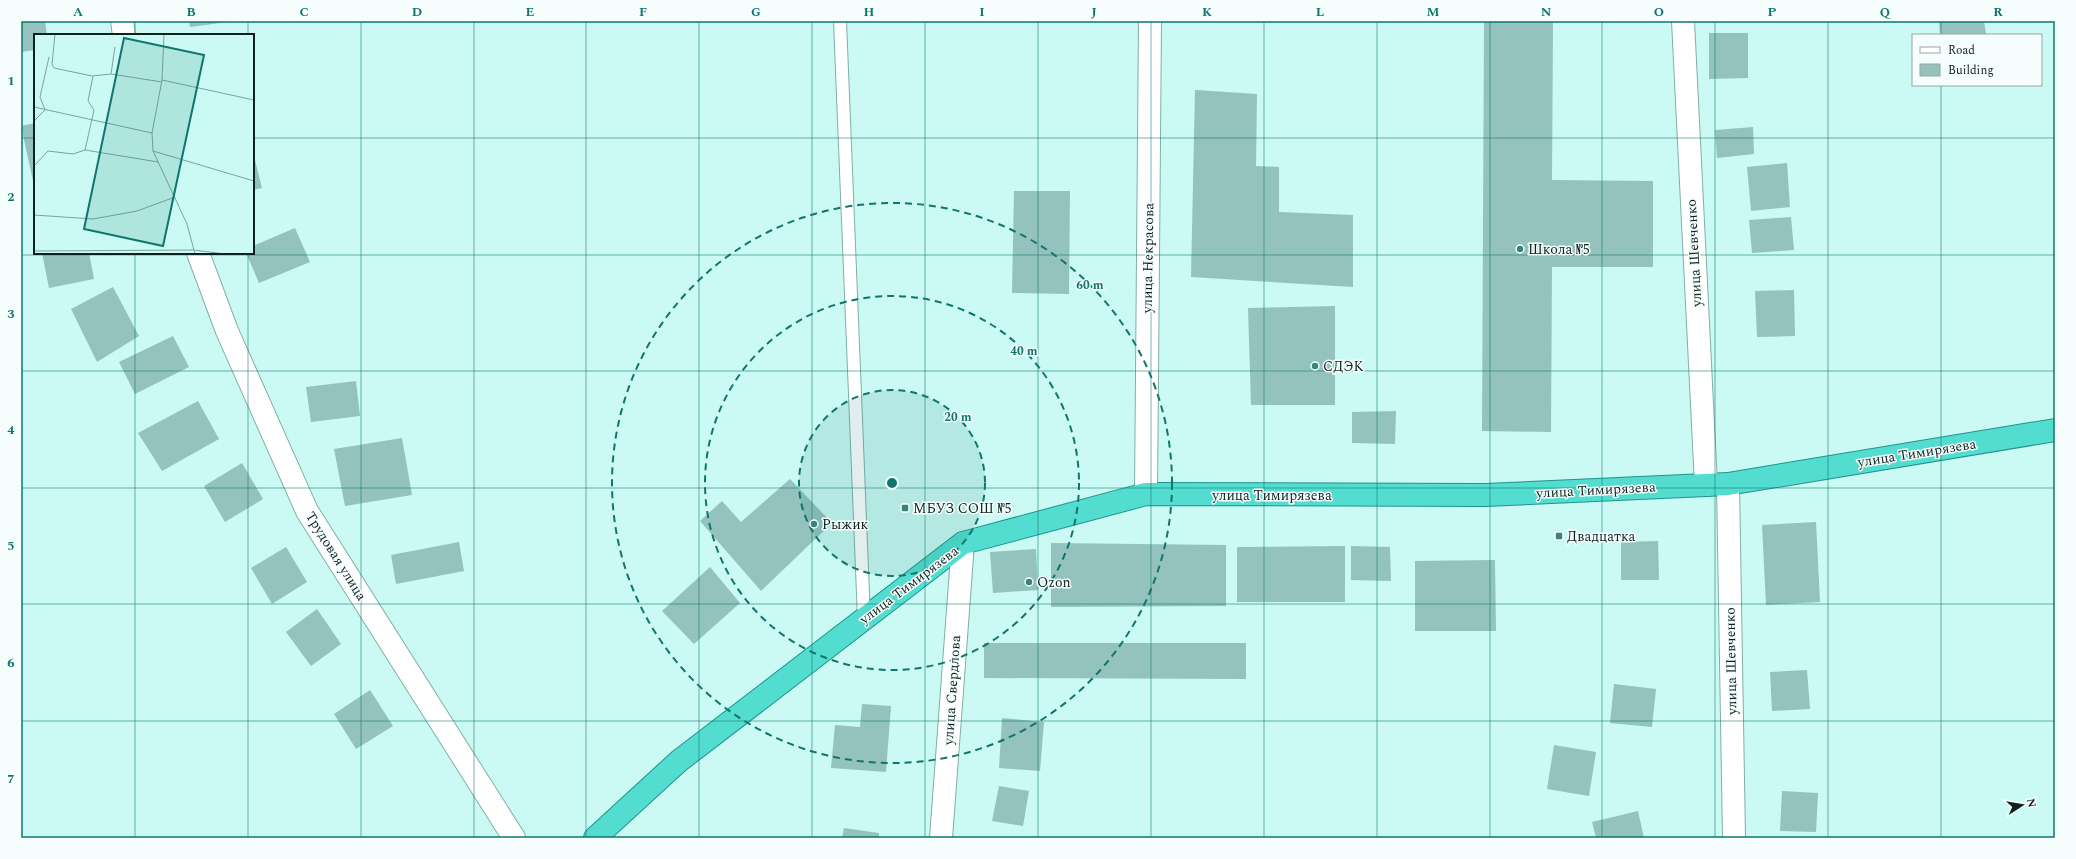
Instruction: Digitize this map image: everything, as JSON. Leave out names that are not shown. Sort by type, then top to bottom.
[{"type":"highway","name":"улица Тимирязева","points":[[595,838],[679,761],[963,543],[1146,494],[1485,495],[1728,484],[2055,430]]},
{"type":"street","points":[[122,21],[124,34]]},
{"type":"street","name":"улица Некрасова","points":[[1146,494],[1150,21]]},
{"type":"street","name":"улица Шевченко","points":[[1683,21],[1706,485]]},
{"type":"street","name":"Трудовая улица","points":[[198,254],[226,331],[307,511],[514,838]]},
{"type":"street","name":"улица Шевченко","points":[[1728,484],[1734,838]]},
{"type":"street","name":"улица Свердлова","points":[[942,838],[963,543]]},
{"type":"lane","points":[[840,21],[864,619]]},
{"type":"building","points":[[21,21],[45,21],[47,34],[34,34],[34,50],[21,52]]},
{"type":"building","points":[[189,21],[228,21],[228,22],[190,27]]},
{"type":"building","points":[[1484,21],[1553,21],[1552,180],[1653,181],[1653,267],[1552,267],[1551,432],[1482,431]]},
{"type":"building","points":[[1939,21],[1984,21],[1986,34],[1940,34]]},
{"type":"building","points":[[1709,33],[1748,33],[1748,78],[1709,79]]},
{"type":"building","points":[[1195,90],[1257,94],[1256,166],[1279,167],[1279,212],[1353,215],[1353,287],[1191,277]]},
{"type":"building","points":[[34,123],[33,181],[21,126]]},
{"type":"building","points":[[1753,127],[1754,154],[1717,158],[1715,130]]},
{"type":"building","points":[[254,156],[262,188],[254,190]]},
{"type":"building","points":[[1787,163],[1790,207],[1751,211],[1747,167]]},
{"type":"building","points":[[1014,191],[1070,191],[1069,294],[1012,293]]},
{"type":"building","points":[[1791,217],[1794,250],[1752,253],[1749,220]]},
{"type":"building","points":[[295,228],[310,262],[259,283],[246,254],[254,254],[254,246]]},
{"type":"building","points":[[42,254],[89,254],[94,279],[49,288]]},
{"type":"building","points":[[113,287],[139,336],[97,362],[71,309]]},
{"type":"building","points":[[1794,290],[1795,336],[1757,337],[1755,291]]},
{"type":"building","points":[[1335,306],[1335,405],[1251,405],[1248,308]]},
{"type":"building","points":[[173,336],[189,367],[135,394],[119,362]]},
{"type":"building","points":[[356,381],[360,416],[311,422],[306,387]]},
{"type":"building","points":[[198,401],[219,439],[162,471],[138,433]]},
{"type":"building","points":[[1396,411],[1395,444],[1352,443],[1352,412]]},
{"type":"building","points":[[402,438],[412,495],[345,506],[334,449]]},
{"type":"building","points":[[242,463],[263,499],[225,522],[204,486]]},
{"type":"building","points":[[790,479],[832,523],[761,591],[700,521],[722,501],[741,522]]},
{"type":"building","points":[[1816,522],[1820,602],[1766,605],[1762,525]]},
{"type":"building","points":[[1658,541],[1659,580],[1621,580],[1621,542]]},
{"type":"building","points":[[459,542],[464,571],[396,584],[391,555]]},
{"type":"building","points":[[1051,543],[1226,545],[1226,606],[1051,607]]},
{"type":"building","points":[[1345,546],[1345,602],[1237,602],[1237,547]]},
{"type":"building","points":[[1351,546],[1390,547],[1391,581],[1351,580]]},
{"type":"building","points":[[286,547],[307,582],[272,604],[251,568]]},
{"type":"building","points":[[1036,549],[1038,590],[993,593],[990,552]]},
{"type":"building","points":[[1495,560],[1496,631],[1415,631],[1415,561]]},
{"type":"building","points":[[710,567],[740,603],[694,644],[662,611]]},
{"type":"building","points":[[317,609],[341,644],[311,666],[286,632]]},
{"type":"building","points":[[984,643],[1246,643],[1246,679],[984,678]]},
{"type":"building","points":[[1807,670],[1810,709],[1772,711],[1770,672]]},
{"type":"building","points":[[1614,684],[1656,689],[1652,727],[1610,723]]},
{"type":"building","points":[[370,690],[393,726],[356,749],[334,714]]},
{"type":"building","points":[[862,704],[891,706],[886,772],[831,768],[835,725],[860,727]]},
{"type":"building","points":[[1002,718],[1044,722],[1040,771],[999,768]]},
{"type":"building","points":[[1554,745],[1596,752],[1589,796],[1547,789]]},
{"type":"building","points":[[999,786],[1029,791],[1023,826],[992,821]]},
{"type":"building","points":[[1782,791],[1818,793],[1816,832],[1780,831]]},
{"type":"building","points":[[1638,811],[1644,838],[1596,838],[1592,822]]},
{"type":"building","points":[[844,828],[879,833],[879,838],[842,838]]},
{"type":"place","name":"Школа №5","points":[[1520,249]]},
{"type":"place","name":"СДЭК","points":[[1315,366]]},
{"type":"place","name":"МБУЗ СОШ №5","points":[[905,508]]},
{"type":"place","name":"Рыжик","points":[[814,524]]},
{"type":"place","name":"Двадцатка","points":[[1559,536]]},
{"type":"place","name":"Ozon","points":[[1029,582]]}]
